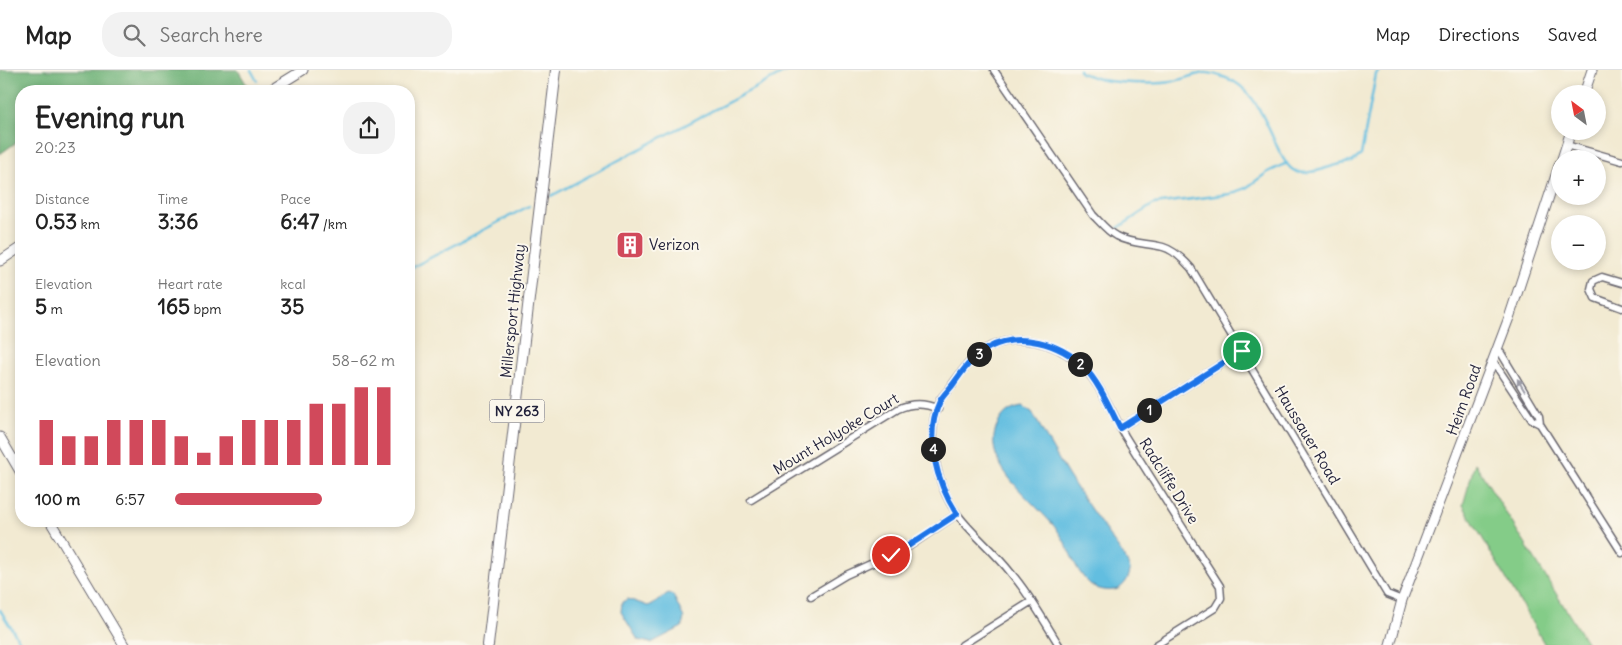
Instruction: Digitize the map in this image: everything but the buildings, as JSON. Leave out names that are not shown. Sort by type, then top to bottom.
[{"type":"main road","name":"Millersport Highway","points":[[488,645],[556,70]]},
{"type":"street","points":[[279,85],[303,70]]},
{"type":"street","name":"Haussauer Road","points":[[994,70],[1093,214],[1116,236],[1147,245],[1163,247],[1178,254],[1191,268],[1386,594],[1402,600]]},
{"type":"street","points":[[1587,85],[1592,70]]},
{"type":"street","points":[[1565,150],[1568,140]]},
{"type":"street","points":[[1566,145],[1622,160]]},
{"type":"street","name":"Heim Road","points":[[1390,645],[1402,600],[1498,348],[1551,192]]},
{"type":"street","points":[[0,260],[15,251]]},
{"type":"street","points":[[1622,283],[1602,276],[1593,282],[1592,285],[1593,294],[1596,298],[1622,308]]},
{"type":"street","points":[[1059,645],[1012,574],[957,514],[944,492],[936,465],[933,436],[938,409],[941,400],[967,364],[977,355],[997,344],[1013,340],[1031,341],[1054,347],[1066,353],[1083,366],[1100,388],[1120,428]]},
{"type":"street","points":[[1498,348],[1539,416],[1540,424],[1622,553]]},
{"type":"street","name":"Radcliffe Drive","points":[[1156,645],[1213,610],[1224,594],[1120,428],[1242,351]]},
{"type":"street","points":[[1493,361],[1532,420],[1540,424]]},
{"type":"street","name":"Mount Holyoke Court","points":[[751,500],[898,409],[912,404],[930,405],[938,409]]},
{"type":"street","points":[[0,438],[15,463]]},
{"type":"street","points":[[811,596],[846,575],[908,546],[957,514]]},
{"type":"street","points":[[54,527],[124,645]]},
{"type":"street","points":[[962,645],[1032,602]]},
{"type":"green space","points":[[0,70],[238,70],[247,85],[15,85],[15,143],[0,154]]},
{"type":"green space","points":[[1475,463],[1588,645],[1545,645],[1463,505]]},
{"type":"water","points":[[1022,406],[1032,412],[1068,475],[1128,563],[1129,576],[1120,588],[1114,590],[1099,589],[1084,578],[1060,534],[1051,522],[1014,484],[996,456],[994,441],[1001,418],[1013,408]]},
{"type":"water","points":[[668,593],[673,595],[684,618],[682,627],[651,643],[638,640],[621,612],[622,602],[628,599],[648,606]]},
{"type":"waterway","points":[[251,70],[257,81]]},
{"type":"waterway","points":[[551,196],[789,70]]},
{"type":"waterway","points":[[1079,70],[1081,73],[1103,80],[1133,83],[1168,82],[1206,73],[1226,78],[1240,86],[1251,97],[1261,112],[1282,156],[1289,166],[1297,172],[1303,173],[1352,162],[1361,155],[1376,74],[1380,70]]},
{"type":"waterway","points":[[1118,228],[1154,204],[1230,194],[1246,188],[1268,172],[1287,163]]},
{"type":"waterway","points":[[415,266],[529,206]]},
{"type":"waterway","points":[[0,610],[22,645]]},
{"type":"place","name":"Verizon","points":[[630,245]]},
{"type":"route","points":[[891,555],[957,514],[944,492],[936,465],[933,449],[935,421],[941,400],[967,364],[988,348],[1007,341],[1019,340],[1042,343],[1066,353],[1083,366],[1100,388],[1120,428],[1242,351]]}]
